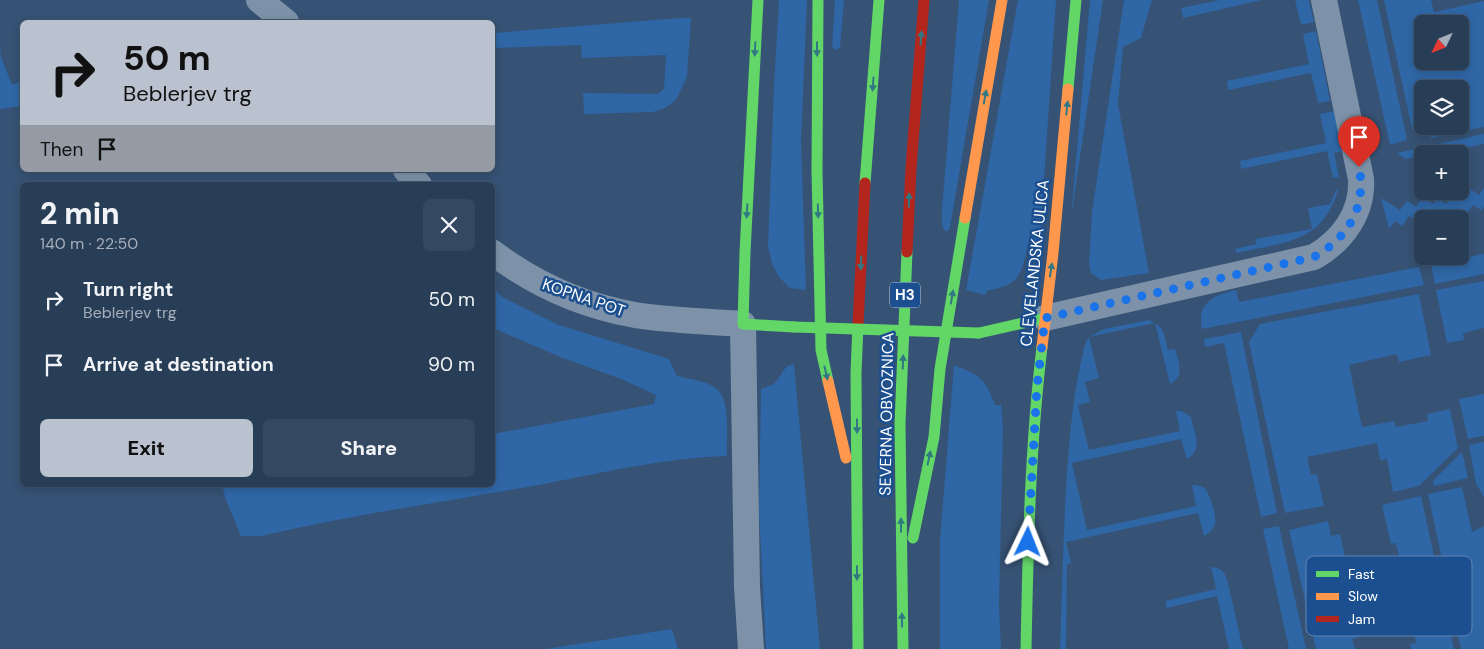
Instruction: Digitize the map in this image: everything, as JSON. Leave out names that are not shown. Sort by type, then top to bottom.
[{"type":"main road","points":[[758,0],[744,252],[743,324],[979,333],[1045,318]]},
{"type":"main road","points":[[818,0],[817,172],[821,350],[857,507]]},
{"type":"main road","name":"SEVERNA OBVOZNICA","points":[[858,649],[857,363],[865,184],[879,0]]},
{"type":"main road","name":"SEVERNA OBVOZNICA","points":[[903,649],[900,424],[911,168],[924,0]]},
{"type":"main road","points":[[902,591],[934,437],[940,369],[1002,0]]},
{"type":"main road","name":"CLEVELANDSKA ULICA","points":[[1026,649],[1029,513],[1037,387],[1053,253],[1076,0]]},
{"type":"street","points":[[259,0],[284,20]]},
{"type":"street","points":[[1045,318],[1314,257],[1336,242],[1345,231],[1358,206],[1362,192],[1361,179],[1324,0]]},
{"type":"street","points":[[408,172],[416,182]]},
{"type":"street","name":"KOPNA POT","points":[[495,254],[536,281],[603,308],[668,319],[743,324]]},
{"type":"street","points":[[743,324],[747,587],[750,649]]},
{"type":"shaded area","points":[[779,0],[807,0],[801,141],[806,290],[790,288],[779,277],[772,264],[768,246]]},
{"type":"shaded area","points":[[835,0],[844,0],[840,48],[835,50],[832,46]]},
{"type":"shaded area","points":[[959,0],[989,0],[950,227],[948,231],[945,231],[942,225],[942,209]]},
{"type":"shaded area","points":[[1018,0],[1056,0],[1040,241],[1029,240],[1022,268],[1015,280],[1000,288],[988,290],[985,295],[966,290]]},
{"type":"shaded area","points":[[1090,0],[1103,0],[1071,218]]},
{"type":"shaded area","points":[[1124,0],[1152,0],[1141,38],[1123,47],[1118,104],[1149,273],[1101,280],[1091,273],[1089,263],[1092,212]]},
{"type":"shaded area","points":[[1220,0],[1262,0],[1183,18],[1181,8]]},
{"type":"shaded area","points":[[1295,0],[1309,0],[1314,22],[1301,25]]},
{"type":"shaded area","points":[[1358,0],[1377,0],[1407,140],[1390,145]]},
{"type":"shaded area","points":[[1384,0],[1431,0],[1434,12],[1484,1],[1484,127],[1469,130],[1469,80],[1414,80],[1414,130],[1412,129]]},
{"type":"shaded area","points":[[691,18],[687,77],[676,100],[665,108],[653,112],[584,114],[583,93],[658,94],[664,89],[666,55],[582,58],[581,45],[495,48],[495,33]]},
{"type":"shaded area","points":[[1316,31],[1330,101],[1318,103],[1311,73],[1228,90],[1227,81],[1309,64],[1303,34]]},
{"type":"shaded area","points":[[0,46],[1,57],[12,85],[20,82],[20,106],[0,109]]},
{"type":"shaded area","points":[[1334,111],[1342,151],[1334,153],[1339,177],[1333,178],[1327,151],[1241,169],[1240,161],[1326,143],[1320,114]]},
{"type":"shaded area","points":[[1484,134],[1484,144],[1469,147],[1469,145],[1434,145]]},
{"type":"shaded area","points":[[1430,135],[1445,135],[1431,138]]},
{"type":"shaded area","points":[[1414,149],[1414,157],[1405,159],[1397,153]]},
{"type":"shaded area","points":[[1469,188],[1479,195],[1484,188],[1484,207],[1481,210],[1473,205],[1469,210],[1457,208],[1456,210],[1414,210],[1414,219],[1409,216],[1402,226],[1395,221],[1389,229],[1381,198],[1400,210],[1407,201],[1416,207],[1421,200],[1427,200],[1433,204],[1436,200],[1440,200],[1446,204],[1448,200],[1469,200]]},
{"type":"shaded area","points":[[1336,190],[1338,190],[1331,208],[1322,221],[1311,231],[1299,238],[1236,253],[1235,249],[1256,244],[1255,239],[1312,229],[1308,208],[1330,204]]},
{"type":"shaded area","points":[[1484,254],[1484,274],[1435,284],[1431,265],[1469,265],[1469,257]]},
{"type":"shaded area","points":[[1419,267],[1424,285],[1202,329],[1201,320],[1204,307],[1214,298],[1228,292],[1236,290],[1239,302]]},
{"type":"shaded area","points":[[1484,281],[1484,328],[1463,333],[1464,340],[1447,343],[1436,290]]},
{"type":"shaded area","points":[[495,290],[502,297],[559,325],[669,359],[677,376],[714,387],[718,390],[725,403],[727,456],[654,463],[363,515],[261,536],[241,536],[223,487],[495,487],[495,434],[654,404],[656,395],[621,379],[560,357],[495,329]]},
{"type":"shaded area","points":[[1419,294],[1431,355],[1399,362],[1397,354],[1349,365],[1362,427],[1394,421],[1396,427],[1428,421],[1427,414],[1450,409],[1458,448],[1419,486],[1393,492],[1387,459],[1380,460],[1377,443],[1307,457],[1311,475],[1317,474],[1324,506],[1285,513],[1249,342],[1260,324]]},
{"type":"shaded area","points":[[1149,320],[1155,323],[1089,337],[1104,329]]},
{"type":"shaded area","points":[[1155,323],[1163,332],[1168,350],[1175,349],[1178,359],[1180,369],[1178,377],[1170,384]]},
{"type":"shaded area","points":[[1241,332],[1277,513],[1261,517],[1224,343],[1205,347],[1204,339]]},
{"type":"shaded area","points":[[1089,337],[1099,378],[1085,382],[1090,402],[1078,405],[1089,450],[1180,431],[1176,411],[1182,411],[1191,417],[1197,446],[1192,455],[1187,459],[1181,439],[1072,463],[1087,530],[1196,506],[1192,485],[1201,486],[1209,494],[1215,516],[1215,525],[1204,536],[1198,513],[1066,542],[1071,563],[1067,565],[1066,649],[1060,649],[1065,508],[1070,434],[1081,362],[1085,344]]},
{"type":"shaded area","points":[[794,364],[820,649],[766,649],[759,510],[761,389],[774,384],[787,366]]},
{"type":"shaded area","points":[[954,365],[981,379],[985,383],[995,405],[1001,405],[1003,428],[999,605],[1001,649],[940,649],[940,539]]},
{"type":"shaded area","points":[[1484,394],[1484,436],[1468,439],[1459,399]]},
{"type":"shaded area","points":[[1484,442],[1484,497],[1476,484],[1469,445]]},
{"type":"shaded area","points":[[1462,452],[1468,478],[1434,486],[1433,481]]},
{"type":"shaded area","points":[[1462,487],[1472,532],[1484,526],[1484,649],[1461,649],[1458,636],[1472,636],[1472,556],[1441,556],[1428,494]]},
{"type":"shaded area","points":[[1421,496],[1434,556],[1399,556],[1396,543],[1391,544],[1382,505]]},
{"type":"shaded area","points":[[1328,521],[1331,536],[1340,534],[1345,556],[1306,556],[1306,605],[1289,530]]},
{"type":"shaded area","points":[[1279,526],[1306,649],[1289,649],[1263,529]]},
{"type":"shaded area","points":[[1211,567],[1221,570],[1227,579],[1243,649],[1229,649],[1217,596],[1167,608],[1165,601],[1216,589]]},
{"type":"shaded area","points":[[672,629],[678,649],[546,649]]},
{"type":"shaded area","points":[[1313,636],[1360,636],[1352,639],[1355,649],[1316,649]]},
{"type":"shaded area","points":[[1415,636],[1451,636],[1454,649],[1411,649],[1410,644],[1416,643]]},
{"type":"traffic: fast","points":[[758,0],[743,324],[794,327]]},
{"type":"traffic: fast","points":[[818,0],[817,171],[821,350],[828,381]]},
{"type":"traffic: fast","points":[[865,183],[879,0]]},
{"type":"traffic: fast","points":[[1068,89],[1076,0]]},
{"type":"traffic: fast","points":[[913,538],[934,437],[940,369],[965,218]]},
{"type":"traffic: fast","points":[[903,649],[900,424],[907,252]]},
{"type":"traffic: fast","points":[[979,333],[1045,318]]},
{"type":"traffic: fast","points":[[858,325],[856,373],[858,649]]},
{"type":"traffic: fast","points":[[794,327],[979,333]]},
{"type":"traffic: fast","points":[[1026,649],[1032,460],[1042,347]]},
{"type":"traffic: slow","points":[[965,218],[1002,0]]},
{"type":"traffic: slow","points":[[1042,347],[1053,253],[1068,89]]},
{"type":"traffic: slow","points":[[828,381],[846,458]]},
{"type":"traffic: jam","points":[[907,252],[911,168],[924,0]]},
{"type":"traffic: jam","points":[[858,325],[865,183]]},
{"type":"route","points":[[1028,542],[1037,387],[1045,318],[1096,308],[1314,257],[1336,242],[1352,218],[1362,192],[1359,167]]}]
